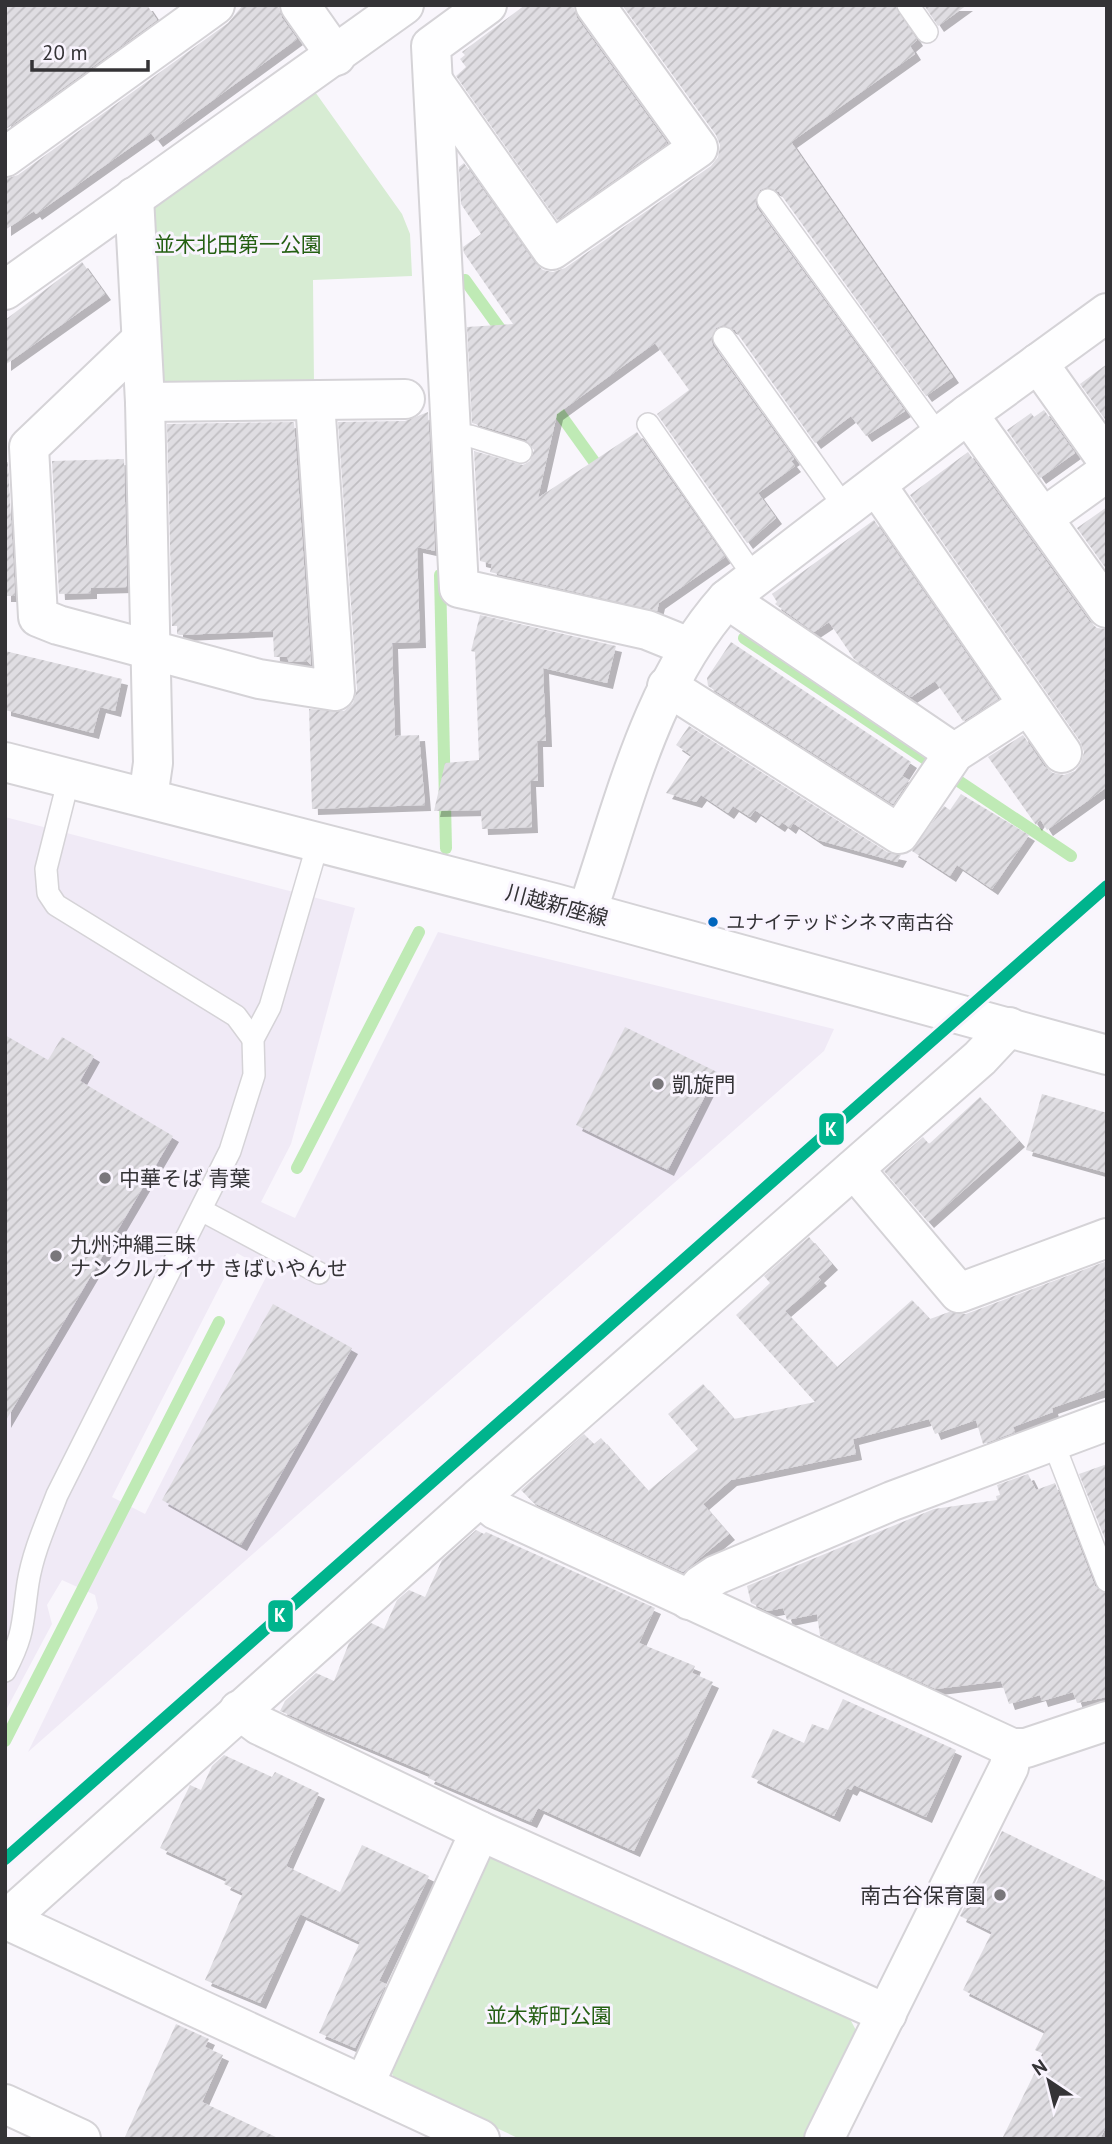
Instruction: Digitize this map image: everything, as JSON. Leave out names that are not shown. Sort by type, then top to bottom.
[{"type":"street","points":[[5,157],[215,5]]},
{"type":"street","points":[[300,5],[336,56]]},
{"type":"street","points":[[5,290],[404,5]]},
{"type":"street","points":[[487,5],[431,46],[459,587],[648,630],[689,648]]},
{"type":"street","points":[[433,81],[552,250],[698,148],[595,5]]},
{"type":"street","points":[[134,197],[145,402],[153,763],[148,798]]},
{"type":"street","points":[[587,912],[667,686],[689,648],[741,588],[1107,313]]},
{"type":"street","points":[[141,340],[17,439],[38,617],[259,679],[335,691],[315,402]]},
{"type":"street","points":[[1038,363],[1107,460]]},
{"type":"street","points":[[145,402],[405,399]]},
{"type":"street","points":[[954,426],[1043,518],[1107,608]]},
{"type":"street","points":[[1043,518],[1107,472]]},
{"type":"street","points":[[877,486],[1062,753]]},
{"type":"street","points":[[741,588],[954,753]]},
{"type":"street","points":[[667,686],[899,834],[954,753],[1028,705]]},
{"type":"street","name":"川越新座線","points":[[5,761],[587,912],[1107,1055]]},
{"type":"street","points":[[465,2136],[364,2085],[6,1920],[239,1710],[980,1058],[1009,1027]]},
{"type":"street","points":[[854,1169],[959,1293],[1107,1238]]},
{"type":"street","points":[[689,1600],[701,1585],[716,1575],[892,1501],[1107,1421]]},
{"type":"street","points":[[480,1497],[496,1510],[1012,1748],[1026,1748],[1107,1721]]},
{"type":"street","points":[[239,1710],[259,1725],[480,1831],[887,2014]]},
{"type":"street","points":[[824,2139],[1009,1767],[1012,1748]]},
{"type":"street","points":[[364,2085],[480,1831]]},
{"type":"street","points":[[5,2104],[81,2139]]},
{"type":"lane","points":[[908,5],[928,32]]},
{"type":"lane","points":[[768,200],[954,426]]},
{"type":"lane","points":[[724,338],[846,509]]},
{"type":"lane","points":[[648,424],[741,588]]},
{"type":"lane","points":[[452,438],[470,436],[522,452]]},
{"type":"lane","points":[[69,778],[46,869],[48,893],[56,905],[236,1016],[253,1039]]},
{"type":"lane","points":[[5,1671],[21,1642],[31,1572],[39,1539],[57,1495],[230,1151],[245,1112],[254,1075],[253,1039],[270,1007],[318,843]]},
{"type":"lane","points":[[201,1210],[319,1273]]},
{"type":"lane","points":[[1053,1442],[1107,1581]]},
{"type":"shaded area","points":[[5,817],[355,908],[291,1144],[261,1202],[295,1218],[438,932],[834,1029],[824,1051],[28,1752],[98,1608],[95,1595],[62,1580],[47,1605],[52,1624],[5,1712]],"holes":[[[237,1253],[269,1271],[145,1514],[112,1497]]]},
{"type":"green space","name":"並木北田第一公園","points":[[313,89],[402,214],[410,234],[412,276],[313,280],[314,385],[174,392],[162,379],[152,212],[161,195]]},
{"type":"green space","name":"並木新町公園","points":[[500,1856],[850,2019],[858,2034],[807,2139],[520,2139],[397,2082],[389,2069],[484,1861]]},
{"type":"building","points":[[5,5],[147,5],[157,20],[5,130]]},
{"type":"building","points":[[243,5],[278,5],[282,18],[297,39],[157,141],[151,133],[36,214],[34,211],[5,230],[5,179],[18,175],[228,23]]},
{"type":"building","points":[[525,5],[573,5],[577,18],[667,143],[557,220],[456,76],[466,67],[460,59],[465,55],[462,52]]},
{"type":"building","points":[[622,5],[895,5],[917,40],[910,46],[915,54],[791,142],[953,377],[926,396],[779,192],[767,187],[760,190],[755,201],[757,208],[905,411],[866,436],[851,416],[815,443],[735,330],[723,325],[716,328],[711,339],[713,346],[794,459],[791,461],[795,466],[758,493],[776,518],[747,543],[657,414],[689,390],[655,343],[557,414],[538,498],[637,432],[725,557],[659,603],[657,611],[490,572],[492,564],[480,561],[474,451],[523,465],[530,461],[534,450],[525,439],[472,423],[467,327],[513,324],[464,253],[463,247],[481,234],[461,204],[459,167],[464,163],[535,263],[543,270],[553,272],[565,268],[711,166],[718,157],[720,145],[716,135]]},
{"type":"building","points":[[924,5],[967,5],[938,26]]},
{"type":"building","points":[[82,262],[105,294],[5,365],[5,320]]},
{"type":"building","points":[[1107,364],[1107,422],[1080,384]]},
{"type":"building","points":[[1044,410],[1075,453],[1040,478],[1007,430],[1031,413],[1034,417]]},
{"type":"building","points":[[428,412],[435,551],[417,547],[420,642],[392,643],[395,736],[419,735],[425,805],[312,809],[309,709],[344,711],[353,703],[357,689],[338,422],[405,421]]},
{"type":"building","points":[[294,422],[311,665],[307,661],[289,662],[287,657],[274,657],[273,631],[180,635],[177,634],[177,626],[172,626],[167,424]]},
{"type":"building","points":[[968,452],[1089,621],[1097,628],[1107,629],[1107,787],[1047,830],[1040,819],[1036,825],[988,757],[1023,735],[1044,766],[1053,773],[1064,775],[1075,771],[1081,763],[1084,752],[1080,741],[910,495]]},
{"type":"building","points":[[124,459],[127,587],[91,588],[91,593],[59,594],[52,461]]},
{"type":"building","points":[[5,462],[8,462],[15,596],[5,596]]},
{"type":"building","points":[[1107,507],[1107,570],[1077,528]]},
{"type":"building","points":[[874,520],[998,699],[963,721],[935,681],[911,697],[854,659],[829,622],[814,632],[775,604],[777,602],[772,594]]},
{"type":"building","points":[[480,615],[616,646],[607,683],[543,668],[546,741],[537,741],[538,781],[530,781],[532,827],[482,829],[481,810],[434,811],[445,763],[479,760],[475,652],[471,651]]},
{"type":"building","points":[[731,642],[911,762],[902,776],[909,780],[893,804],[708,686],[707,678]]},
{"type":"building","points":[[5,651],[122,679],[115,711],[100,707],[93,733],[5,710]]},
{"type":"building","points":[[689,726],[887,852],[901,855],[897,862],[818,840],[793,823],[790,828],[782,822],[779,826],[755,810],[750,817],[733,806],[728,813],[701,795],[696,802],[666,793],[691,755],[676,745]]},
{"type":"building","points":[[961,794],[1029,835],[992,889],[957,865],[950,876],[912,851],[944,806],[950,810]]},
{"type":"building","points":[[625,1027],[717,1072],[668,1170],[576,1125]]},
{"type":"building","points":[[5,1035],[48,1060],[62,1037],[94,1056],[80,1081],[173,1136],[5,1422]]},
{"type":"building","points":[[1042,1094],[1107,1113],[1107,1173],[1026,1150]]},
{"type":"building","points":[[980,1097],[1019,1141],[928,1222],[884,1171],[923,1137],[929,1144]]},
{"type":"building","points":[[809,1237],[832,1264],[818,1277],[821,1280],[785,1311],[837,1367],[912,1300],[930,1319],[949,1312],[966,1314],[1107,1261],[1107,1389],[1052,1408],[1053,1412],[1013,1427],[1015,1432],[983,1444],[976,1420],[935,1434],[929,1419],[853,1439],[856,1454],[731,1480],[703,1504],[729,1534],[683,1572],[534,1503],[521,1490],[584,1434],[594,1444],[601,1438],[648,1491],[698,1449],[668,1414],[703,1384],[734,1419],[815,1402],[736,1315],[770,1283],[764,1276]]},
{"type":"building","points":[[273,1304],[352,1348],[241,1545],[162,1500]]},
{"type":"building","points":[[1107,1464],[1107,1544],[1079,1474]]},
{"type":"building","points":[[1028,1474],[1036,1490],[1055,1483],[1095,1586],[1107,1594],[1107,1697],[1077,1703],[1073,1692],[1042,1701],[1040,1695],[1009,1704],[1001,1681],[936,1689],[820,1636],[817,1614],[787,1620],[783,1608],[768,1611],[751,1603],[747,1586],[934,1509],[997,1500],[996,1496],[1000,1495],[997,1485]]},
{"type":"building","points":[[476,1530],[484,1534],[486,1532],[655,1608],[639,1643],[695,1666],[692,1673],[713,1682],[634,1851],[538,1808],[531,1822],[428,1778],[430,1774],[280,1711],[285,1701],[316,1673],[334,1681],[349,1643],[371,1623],[384,1629],[397,1600],[409,1590],[425,1597],[442,1560]]},
{"type":"building","points":[[843,1699],[956,1750],[926,1817],[854,1785],[851,1790],[847,1788],[834,1816],[751,1777],[773,1729],[804,1743],[812,1724],[828,1730]]},
{"type":"building","points":[[224,1755],[272,1777],[275,1772],[319,1793],[286,1866],[340,1892],[362,1845],[429,1876],[379,1981],[386,1984],[355,2048],[319,2033],[360,1942],[300,1914],[260,2003],[205,1980],[243,1893],[224,1884],[227,1879],[160,1848],[190,1785],[201,1790],[212,1766]]},
{"type":"building","points":[[1002,1831],[1107,1882],[1107,2125],[1100,2139],[1002,2139],[1044,2054],[1035,2050],[1045,2031],[963,1990],[992,1932],[960,1916]]},
{"type":"building","points":[[176,2024],[209,2039],[205,2047],[223,2055],[202,2102],[280,2139],[124,2139]]},
{"type":"waterway","points":[[465,280],[506,337]]},
{"type":"waterway","points":[[550,400],[603,474]]},
{"type":"waterway","points":[[440,575],[446,848]]},
{"type":"waterway","points":[[744,638],[1071,856]]},
{"type":"waterway","points":[[297,1168],[419,932]]},
{"type":"waterway","points":[[5,1741],[219,1322]]},
{"type":"transit line","name":"K","points":[[5,1859],[1107,886]]},
{"type":"place","name":"ユナイテッドシネマ南古谷","points":[[713,922]]},
{"type":"place","name":"凱旋門","points":[[658,1084]]},
{"type":"place","name":"中華そば 青葉","points":[[105,1178]]},
{"type":"place","name":"九州沖縄三昧 ナンクルナイサ きばいやんせ","points":[[56,1256]]},
{"type":"place","name":"南古谷保育園","points":[[1000,1895]]}]
